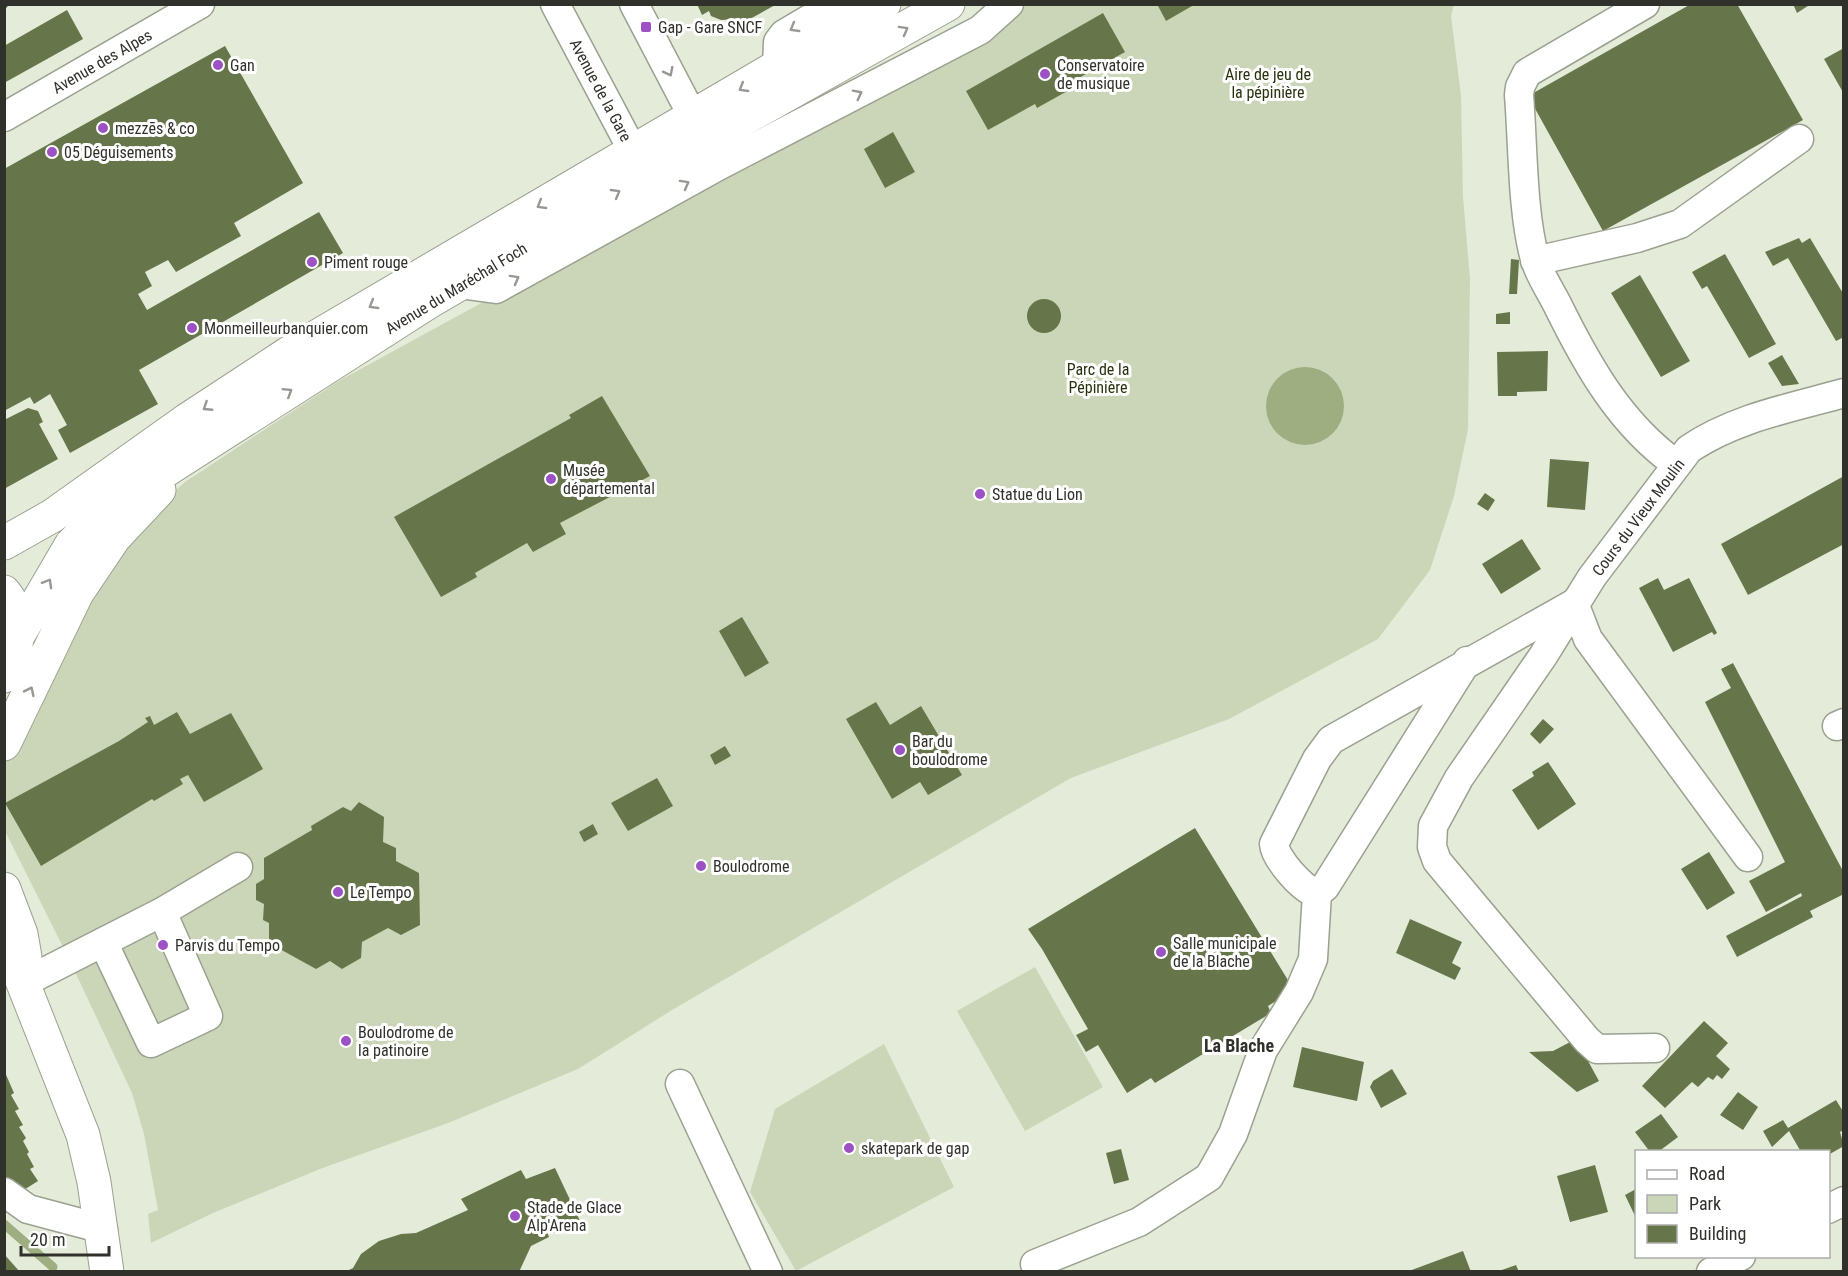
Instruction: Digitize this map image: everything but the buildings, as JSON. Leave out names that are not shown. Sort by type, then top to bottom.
[{"type":"main road","name":"Avenue du Maréchal Foch","points":[[4,543],[52,516],[187,420],[289,353],[640,164],[699,129],[777,68],[884,4]]},
{"type":"main road","name":"Avenue du Maréchal Foch","points":[[699,129],[741,121],[948,4]]},
{"type":"main road","name":"Avenue du Maréchal Foch","points":[[4,676],[15,652],[19,634],[71,545],[110,506],[459,284],[640,164]]},
{"type":"main road","points":[[4,744],[84,583],[114,538],[203,446]]},
{"type":"main road","points":[[4,592],[11,600],[19,634]]},
{"type":"main road","points":[[4,889],[24,945],[14,976]]},
{"type":"main road","points":[[4,935],[14,976],[83,1134],[103,1229],[107,1272]]},
{"type":"street","name":"Avenue des Alpes","points":[[4,117],[200,4]]},
{"type":"street","name":"Avenue de la Gare","points":[[555,4],[640,164]]},
{"type":"street","points":[[634,4],[699,129]]},
{"type":"street","points":[[777,68],[778,42],[784,34],[835,4]]},
{"type":"street","points":[[459,284],[496,289],[795,126],[980,30],[1009,4]]},
{"type":"street","points":[[1644,4],[1527,74],[1520,87],[1529,227],[1535,261],[1578,345],[1620,412],[1659,451],[1676,464]]},
{"type":"street","points":[[741,121],[795,126]]},
{"type":"street","points":[[1535,261],[1638,238],[1680,224],[1799,139]]},
{"type":"street","name":"Cours du Vieux Moulin","points":[[1655,1048],[1597,1049],[1587,1040],[1437,861],[1432,847],[1433,826],[1459,778],[1543,656],[1575,603],[1689,449],[1736,423],[1844,393]]},
{"type":"street","points":[[1575,603],[1588,639],[1748,857]]},
{"type":"street","name":"Cours du Vieux Moulin","points":[[1317,893],[1308,890],[1277,857],[1274,844],[1321,752],[1342,732],[1575,603]]},
{"type":"street","points":[[1035,1264],[1139,1222],[1209,1177],[1233,1134],[1263,1050],[1299,992],[1313,959],[1317,893],[1324,887],[1467,661]]},
{"type":"street","points":[[14,976],[103,942],[162,912],[238,867]]},
{"type":"street","points":[[103,942],[151,1043],[208,1016],[162,912]]},
{"type":"street","points":[[680,1083],[768,1272]]},
{"type":"street","points":[[4,1192],[28,1209],[103,1229]]},
{"type":"street","points":[[1830,1208],[1844,1201]]},
{"type":"street","points":[[1711,1272],[1739,1258]]},
{"type":"green space","name":"Parc de la Pépinière","points":[[1026,5],[1454,5],[1451,16],[1461,96],[1463,197],[1470,278],[1468,429],[1454,496],[1430,570],[1378,639],[1229,719],[1071,778],[672,1010],[578,1069],[448,1123],[320,1169],[213,1213],[151,1243],[148,1214],[158,1210],[144,1134],[132,1093],[5,831],[5,759],[70,629],[132,529],[185,482],[337,382]]},
{"type":"green space","points":[[1035,967],[1103,1087],[1025,1131],[957,1011]]},
{"type":"green space","name":"skatepark de gap","points":[[884,1044],[954,1187],[796,1271],[750,1192],[775,1109]]},
{"type":"shaded area","points":[[1297,367],[1313,367],[1327,373],[1338,384],[1344,398],[1344,414],[1338,428],[1327,439],[1313,445],[1297,445],[1283,439],[1272,428],[1266,414],[1266,398],[1272,384],[1283,373]]},
{"type":"waterway","points":[[4,1224],[53,1267]]},
{"type":"place","name":"Gap - Gare SNCF","points":[[646,27]]},
{"type":"place","name":"Gan","points":[[218,65]]},
{"type":"place","name":"Conservatoire de musique","points":[[1045,74]]},
{"type":"place","name":"mezzēs & co","points":[[103,128]]},
{"type":"place","name":"05 Déguisements","points":[[52,152]]},
{"type":"place","name":"Piment rouge","points":[[312,262]]},
{"type":"place","name":"Monmeilleurbanquier.com","points":[[192,328]]},
{"type":"place","name":"Musée départemental","points":[[551,479]]},
{"type":"place","name":"Statue du Lion","points":[[980,494]]},
{"type":"place","name":"Bar du boulodrome","points":[[900,750]]},
{"type":"place","name":"Boulodrome","points":[[701,866]]},
{"type":"place","name":"Le Tempo","points":[[338,892]]},
{"type":"place","name":"Parvis du Tempo","points":[[163,945]]},
{"type":"place","name":"Salle municipale de la Blache","points":[[1161,952]]},
{"type":"place","name":"Boulodrome de la patinoire","points":[[346,1041]]},
{"type":"place","name":"skatepark de gap","points":[[849,1148]]},
{"type":"place","name":"Stade de Glace Alp'Arena","points":[[515,1216]]},
{"type":"district","name":"La Blache","points":[[1239,1046]]},
{"type":"park label","name":"Aire de jeu de la pépinière","points":[[1268,83]]}]
